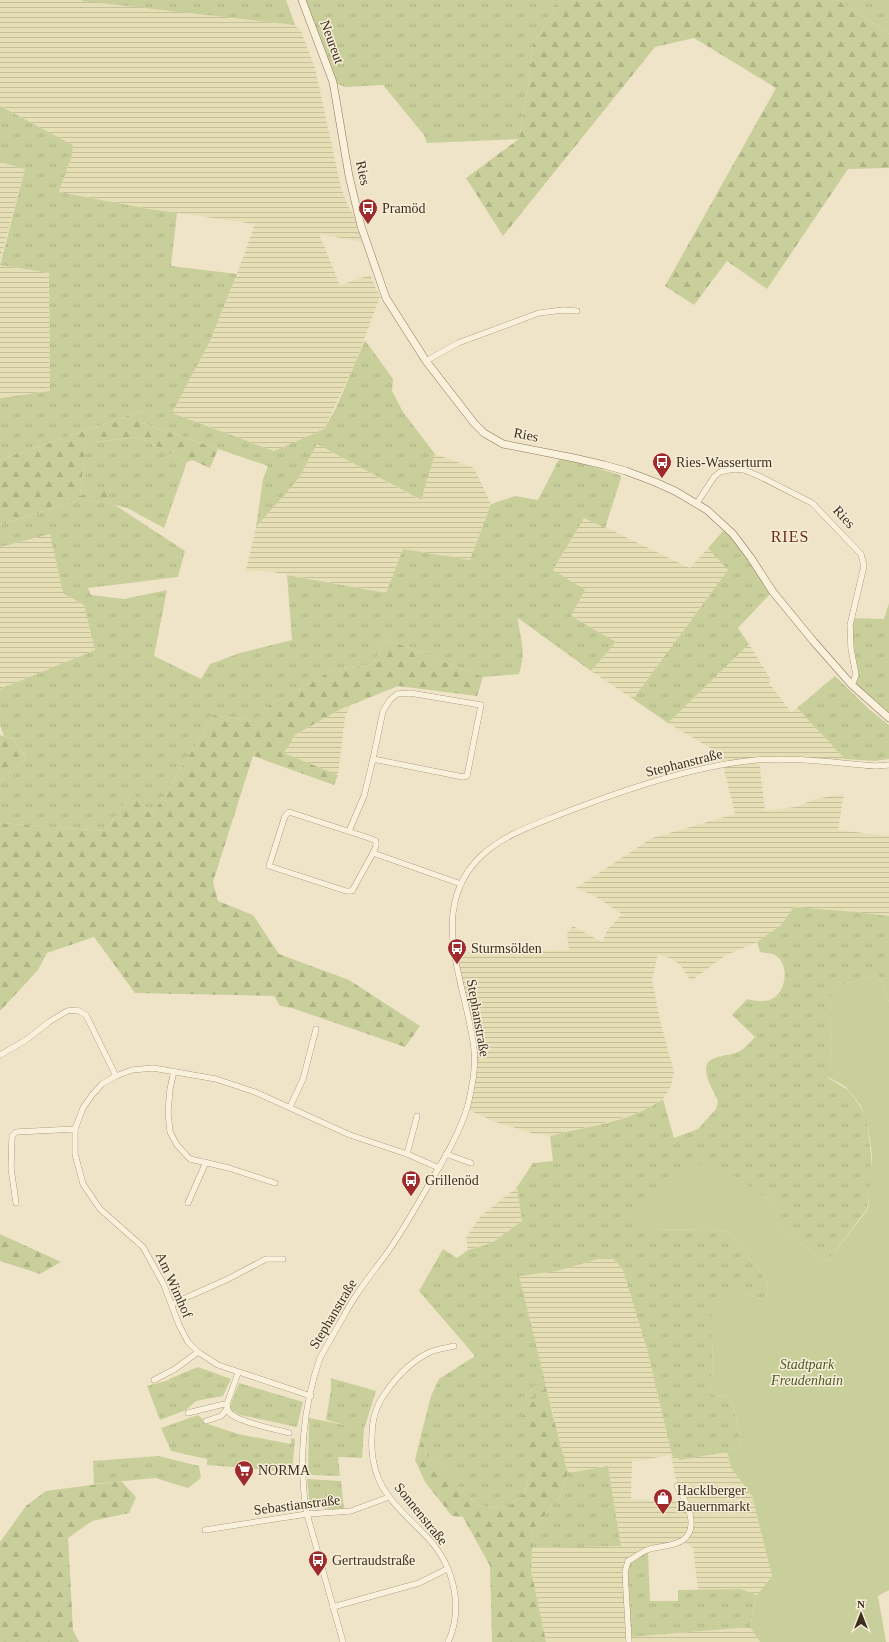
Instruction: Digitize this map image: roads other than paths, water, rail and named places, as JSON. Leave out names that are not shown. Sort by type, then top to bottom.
[{"type":"street","name":"Neureut","points":[[302,0],[326,62],[335,95]]},
{"type":"street","name":"Ries","points":[[335,95],[349,176],[366,243],[386,298],[426,361],[474,423],[484,433],[503,444],[604,465],[655,482],[697,503],[721,521],[733,534],[773,592],[814,642],[852,685],[889,718]]},
{"type":"street","points":[[426,361],[458,343],[540,314],[563,310],[577,311]]},
{"type":"street","name":"Ries","points":[[697,503],[714,477],[720,472],[733,469],[744,470],[812,503],[861,554],[864,566],[850,625],[851,649],[856,675],[852,685]]},
{"type":"street","points":[[349,831],[364,796],[383,711],[390,700],[397,694],[410,693],[481,705],[468,776],[463,777],[373,759]]},
{"type":"street","name":"Stephanstraße","points":[[343,1642],[307,1514],[303,1494],[303,1437],[321,1356],[356,1294],[390,1250],[413,1214],[439,1168],[467,1108],[474,1076],[474,1053],[472,1034],[462,994],[452,929],[452,914],[461,884],[468,871],[481,856],[499,842],[519,832],[605,798],[683,774],[723,765],[758,760],[785,760],[875,766],[889,765]]},
{"type":"street","points":[[289,812],[376,841],[374,853],[352,891],[346,891],[269,866],[285,816],[289,812]]},
{"type":"street","points":[[374,853],[461,884]]},
{"type":"street","points":[[0,1055],[26,1040],[49,1022],[67,1011],[77,1010],[86,1015],[116,1076]]},
{"type":"street","points":[[290,1107],[303,1079],[316,1029]]},
{"type":"street","name":"Am Wimhof","points":[[311,1396],[218,1366],[198,1352],[188,1342],[179,1325],[164,1285],[143,1247],[100,1209],[83,1184],[75,1154],[74,1129],[83,1108],[102,1084],[116,1076],[132,1070],[153,1068],[174,1071],[222,1081],[255,1092],[350,1135],[407,1154],[439,1168]]},
{"type":"street","points":[[174,1071],[170,1089],[168,1112],[170,1132],[178,1145],[190,1159],[229,1168],[275,1183]]},
{"type":"street","points":[[407,1154],[417,1116]]},
{"type":"street","points":[[16,1204],[12,1168],[12,1136],[16,1132],[74,1129]]},
{"type":"street","points":[[446,1154],[471,1164]]},
{"type":"street","points":[[188,1203],[206,1162]]},
{"type":"street","points":[[172,1304],[228,1279],[266,1259],[283,1259]]},
{"type":"street","name":"Sonnenstraße","points":[[448,1642],[453,1630],[456,1610],[454,1587],[447,1569],[429,1540],[389,1497],[377,1476],[371,1450],[372,1425],[378,1403],[392,1383],[409,1366],[429,1352],[454,1346]]},
{"type":"street","points":[[154,1380],[175,1369],[198,1352]]},
{"type":"street","points":[[206,1421],[221,1416],[227,1407],[238,1373]]},
{"type":"street","points":[[188,1413],[220,1404],[227,1407],[232,1415],[289,1433]]},
{"type":"street","points":[[629,1642],[625,1572],[628,1561],[646,1550],[678,1542],[688,1534],[691,1521],[689,1508],[677,1486]]},
{"type":"street","name":"Sebastianstraße","points":[[206,1530],[307,1514],[350,1511],[389,1497]]},
{"type":"street","points":[[333,1607],[419,1583],[447,1569]]},
{"type":"place","name":"Pramöd","points":[[368,225]]},
{"type":"place","name":"Ries-Wasserturm","points":[[662,479]]},
{"type":"place","name":"Sturmsölden","points":[[457,965]]},
{"type":"place","name":"Grillenöd","points":[[411,1197]]},
{"type":"place","name":"NORMA","points":[[244,1487]]},
{"type":"place","name":"Hacklberger Bauernmarkt","points":[[663,1515]]},
{"type":"place","name":"Gertraudstraße","points":[[318,1577]]},
{"type":"district","name":"RIES","points":[[790,536]]},
{"type":"park label","name":"Stadtpark Freudenhain","points":[[807,1372]]}]
